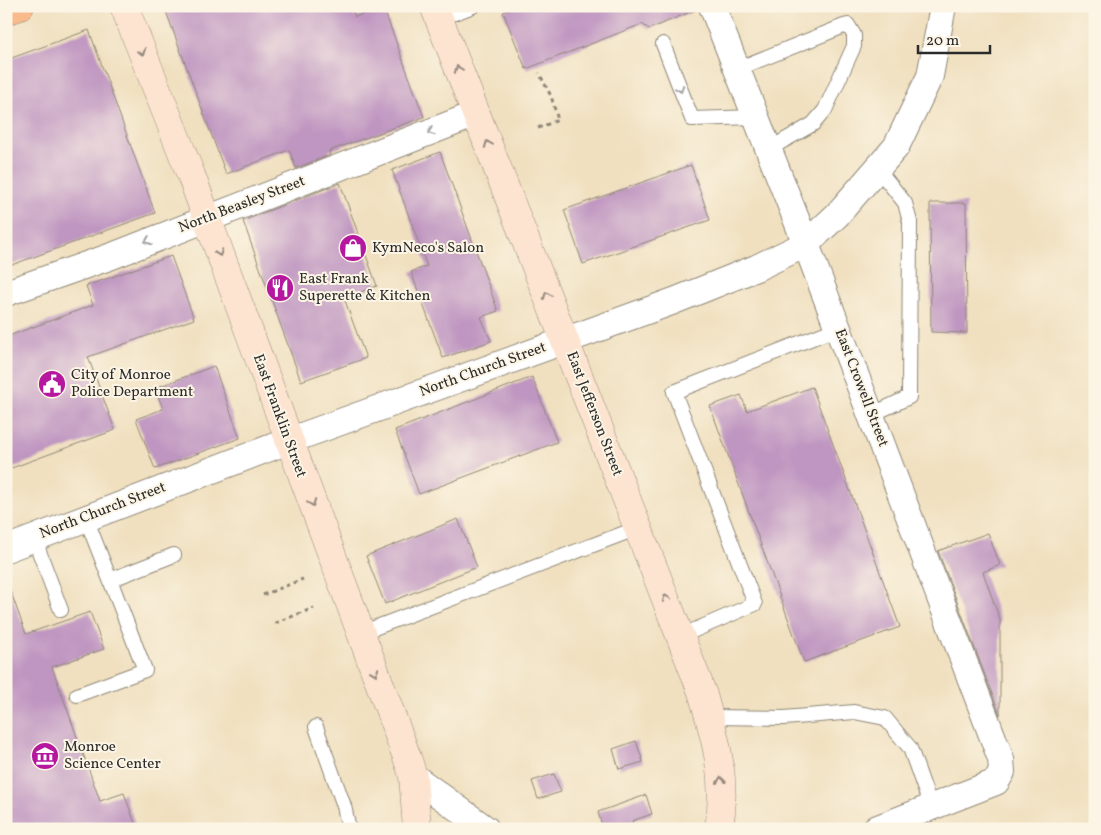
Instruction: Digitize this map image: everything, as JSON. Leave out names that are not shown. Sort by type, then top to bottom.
[{"type":"main road","points":[[6,12],[20,6]]},
{"type":"main road","name":"East Franklin Street","points":[[124,6],[207,219],[413,776],[417,829]]},
{"type":"main road","name":"East Jefferson Street","points":[[436,13],[681,636],[710,717],[718,745],[723,801],[719,829]]},
{"type":"street","name":"East Crowell Street","points":[[712,6],[806,244],[1001,759],[1002,772],[996,782],[931,807]]},
{"type":"street","name":"North Church Street","points":[[6,549],[288,441],[565,341],[756,268],[806,244],[837,215],[896,147],[930,76],[943,6]]},
{"type":"street","name":"North Beasley Street","points":[[6,293],[207,219],[476,114]]},
{"type":"street","points":[[413,776],[486,829]]},
{"type":"street","points":[[875,829],[931,807]]},
{"type":"lane","points":[[436,13],[473,6]]},
{"type":"lane","points":[[737,69],[844,26],[848,25],[851,28],[854,46],[825,110],[813,124],[769,149]]},
{"type":"lane","points":[[662,44],[692,119],[756,117]]},
{"type":"lane","points":[[871,415],[909,397],[910,222],[905,204],[877,168]]},
{"type":"lane","points":[[681,636],[755,604],[674,392],[838,328]]},
{"type":"lane","points":[[78,695],[145,670],[86,518]]},
{"type":"lane","points":[[361,633],[638,528]]},
{"type":"lane","points":[[34,538],[61,610]]},
{"type":"lane","points":[[110,580],[174,555]]},
{"type":"lane","points":[[710,717],[784,718],[854,712],[885,718],[910,748],[931,807]]},
{"type":"lane","points":[[316,727],[344,806],[349,829]]},
{"type":"path","points":[[538,128],[558,120],[551,96],[539,73]]},
{"type":"path","points":[[263,594],[303,578]]},
{"type":"path","points":[[275,623],[314,608]]},
{"type":"building","points":[[164,6],[351,6],[355,17],[383,7],[424,117],[329,151],[330,155],[296,168],[289,150],[226,174]]},
{"type":"building","points":[[516,6],[697,6],[698,9],[649,29],[642,24],[526,69],[503,12]]},
{"type":"building","points":[[89,30],[155,213],[6,267],[6,60]]},
{"type":"building","points":[[440,152],[498,311],[481,317],[491,341],[443,358],[411,272],[427,266],[392,170]]},
{"type":"building","points":[[691,165],[710,220],[583,264],[564,210]]},
{"type":"building","points":[[340,183],[377,286],[344,298],[366,358],[301,381],[243,221]]},
{"type":"building","points":[[930,203],[966,203],[967,333],[931,332]]},
{"type":"building","name":"City of Monroe Police Department","points":[[171,256],[194,319],[88,357],[115,430],[6,470],[6,337],[93,305],[86,286]]},
{"type":"building","points":[[214,366],[240,438],[155,469],[136,419],[163,409],[155,388]]},
{"type":"building","points":[[532,377],[557,442],[419,494],[395,430]]},
{"type":"building","points":[[812,387],[900,627],[804,662],[710,406],[741,395],[747,411]]},
{"type":"building","points":[[458,519],[477,567],[385,604],[366,556]]},
{"type":"building","points":[[988,533],[1000,565],[983,572],[1000,620],[1000,715],[938,551]]},
{"type":"building","name":"Monroe Science Center","points":[[9,587],[26,634],[90,612],[104,649],[52,667],[100,801],[124,793],[137,829],[6,829],[6,588]]},
{"type":"building","points":[[636,741],[643,762],[619,769],[613,749]]},
{"type":"building","points":[[554,774],[561,792],[538,799],[532,781]]},
{"type":"building","points":[[646,795],[652,814],[632,821],[635,829],[603,829],[598,812]]},
{"type":"place","name":"KymNeco's Salon","points":[[353,248]]},
{"type":"place","name":"East Frank Superette & Kitchen","points":[[280,288]]},
{"type":"place","name":"City of Monroe Police Department","points":[[52,384]]},
{"type":"place","name":"Monroe Science Center","points":[[45,756]]}]
